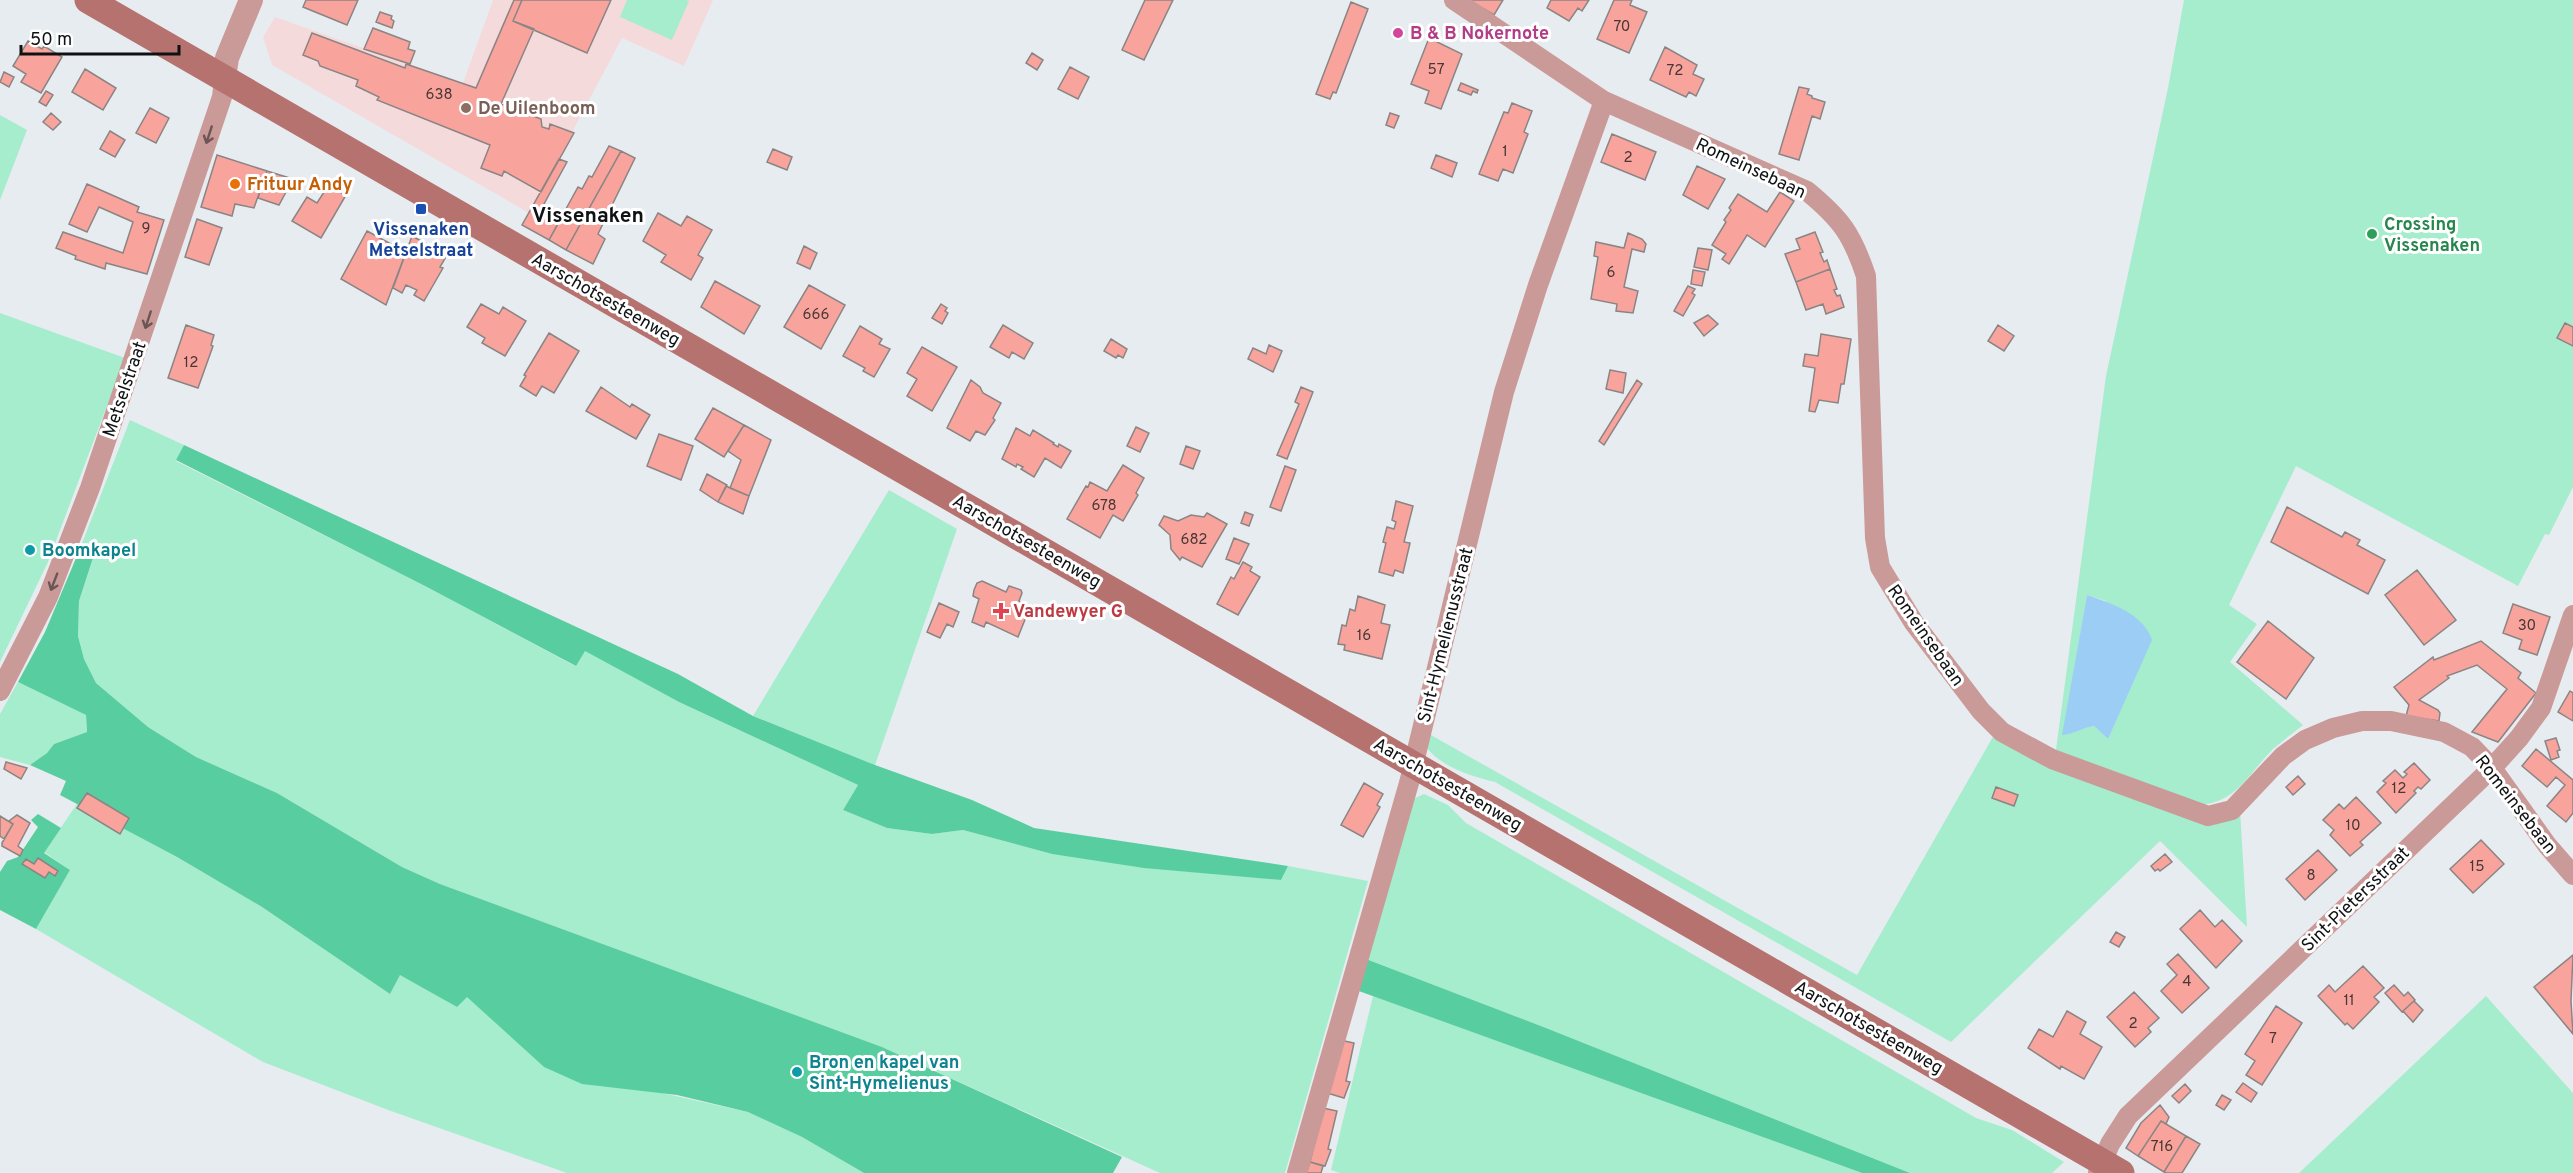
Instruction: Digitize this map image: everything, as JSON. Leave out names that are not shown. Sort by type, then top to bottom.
[{"type":"main road","name":"Aarschotsesteenweg","points":[[88,0],[1413,764],[2108,1169]]},
{"type":"street","points":[[224,78],[227,58],[251,0]]},
{"type":"street","name":"Romeinsebaan","points":[[1454,0],[1604,101],[1807,191],[1832,212],[1856,244],[1866,276],[1875,538],[1880,567],[1914,623],[1981,711],[2002,732],[2052,759],[2208,816],[2232,810],[2283,756],[2305,740],[2333,728],[2362,722],[2391,721],[2444,732],[2472,747],[2492,768],[2547,845],[2573,875]]},
{"type":"street","name":"Metselstraat","points":[[0,691],[48,597],[90,488],[222,97],[224,78]]},
{"type":"street","name":"Sint-Hymelienusstraat","points":[[1297,1173],[1413,764],[1504,392],[1538,285],[1604,101]]},
{"type":"street","name":"Sint-Pietersstraat","points":[[2108,1169],[2110,1144],[2128,1116],[2492,768],[2519,738],[2541,708],[2573,615]]},
{"type":"shaded area","name":"De Uilenboom","points":[[493,0],[713,0],[684,66],[622,38],[572,132],[574,133],[529,213],[272,65],[263,37],[275,17],[463,83]]},
{"type":"green space","points":[[627,0],[689,1],[672,40],[620,17]]},
{"type":"green space","name":"Crossing Vissenaken","points":[[2184,0],[2573,0],[2573,487],[2549,535],[2545,534],[2518,586],[2296,466],[2229,605],[2257,624],[2230,662],[2303,725],[2273,749],[2234,792],[2214,802],[2201,805],[2056,750],[2106,376],[2168,88]],"holes":[[[2087,595],[2106,601],[2124,700],[2108,739],[2094,726],[2063,734]]]},
{"type":"green space","points":[[0,115],[27,130],[0,200]]},
{"type":"green space","points":[[0,313],[125,358],[48,562],[0,662]]},
{"type":"green space","points":[[130,420],[184,445],[176,461],[425,586],[575,666],[584,650],[679,702],[858,785],[843,810],[887,828],[932,834],[963,830],[1052,854],[1281,880],[1288,866],[1368,881],[1285,1173],[1160,1173],[882,1047],[440,884],[402,867],[277,793],[196,757],[148,727],[96,683],[84,659],[78,636],[79,601],[94,556],[79,551]]},
{"type":"green space","points":[[184,445],[678,674],[753,716],[875,765],[972,800],[1034,828],[1288,866],[1281,880],[1144,868],[1052,854],[963,830],[932,834],[887,828],[843,810],[858,785],[679,702],[585,651],[576,666],[425,586],[176,460]]},
{"type":"green space","points":[[889,490],[957,529],[875,765],[753,716]]},
{"type":"green space","points":[[79,551],[94,555],[79,601],[78,636],[84,659],[96,683],[148,727],[196,757],[277,793],[402,867],[440,884],[882,1047],[1122,1157],[1113,1173],[864,1173],[802,1137],[748,1112],[677,1095],[582,1084],[544,1067],[467,997],[457,1007],[400,975],[390,994],[262,907],[177,857],[60,795],[66,781],[30,765],[47,753],[54,744],[87,732],[86,715],[18,682],[45,632]]},
{"type":"green space","points":[[18,682],[86,715],[87,732],[54,744],[47,753],[30,765],[0,757],[0,714]]},
{"type":"green space","points":[[1429,734],[1857,975],[1994,735],[2205,822],[2224,821],[2240,810],[2247,927],[2160,841],[1951,1042],[1495,782],[1449,766],[1426,747]]},
{"type":"green space","points":[[1424,794],[1448,805],[1466,823],[1976,1118],[2012,1130],[2064,1162],[2052,1173],[1910,1173],[1366,959],[1413,799]]},
{"type":"green space","points":[[77,804],[177,857],[262,907],[390,994],[400,974],[457,1007],[467,996],[544,1067],[748,1112],[802,1137],[864,1173],[567,1173],[391,1111],[263,1062],[36,929],[70,870],[44,852]]},
{"type":"green space","points":[[38,814],[61,828],[44,853],[70,870],[36,929],[0,910],[0,872],[7,861],[18,857],[38,827],[31,820]]},
{"type":"green space","points":[[1366,959],[1910,1173],[1862,1173],[1356,990]]},
{"type":"green space","points":[[1373,996],[1862,1173],[1340,1173],[1331,1170]]},
{"type":"green space","points":[[2486,996],[2573,1093],[2573,1173],[2299,1173]]},
{"type":"water","points":[[2087,595],[2134,616],[2148,631],[2152,640],[2108,739],[2094,726],[2062,735]]},
{"type":"building","points":[[306,0],[358,0],[347,25],[303,7]]},
{"type":"building","points":[[514,0],[522,0],[513,21],[534,29],[501,104],[541,119],[542,127],[549,129],[550,124],[574,133],[541,192],[504,171],[502,176],[481,168],[490,145],[377,100],[379,97],[356,86],[358,80],[320,66],[318,61],[303,55],[312,33],[405,68],[406,64],[476,88]]},
{"type":"building","points":[[522,0],[611,0],[587,53],[513,21]]},
{"type":"building","points":[[1145,0],[1173,0],[1144,60],[1122,50]]},
{"type":"building","points":[[1469,0],[1503,0],[1494,15]]},
{"type":"building","points":[[1551,0],[1589,0],[1582,11],[1578,8],[1569,21],[1547,8]]},
{"type":"building","points":[[1614,0],[1632,0],[1630,5],[1647,12],[1629,53],[1597,39]]},
{"type":"building","points":[[1351,2],[1368,9],[1336,93],[1333,92],[1330,99],[1316,94]]},
{"type":"building","points":[[380,12],[392,16],[391,19],[394,21],[392,28],[376,22]]},
{"type":"building","points":[[373,28],[410,42],[408,49],[415,51],[410,64],[364,49]]},
{"type":"building","points":[[1429,38],[1462,54],[1441,109],[1425,103],[1429,91],[1411,84]]},
{"type":"building","points":[[28,41],[42,49],[44,46],[62,57],[41,93],[21,82],[26,74],[13,66]]},
{"type":"building","points":[[1665,47],[1697,65],[1693,74],[1704,79],[1696,96],[1689,92],[1686,97],[1650,80]]},
{"type":"building","points":[[1032,53],[1043,60],[1037,70],[1026,63]]},
{"type":"building","points":[[1070,67],[1089,77],[1078,99],[1058,89]]},
{"type":"building","points":[[85,69],[116,88],[103,110],[72,92]]},
{"type":"building","points":[[4,72],[14,77],[9,87],[0,82]]},
{"type":"building","points":[[1461,83],[1478,90],[1477,93],[1473,91],[1471,95],[1458,90]]},
{"type":"building","points":[[1799,87],[1809,89],[1807,94],[1825,102],[1820,119],[1812,116],[1799,160],[1779,154]]},
{"type":"building","points":[[46,91],[53,95],[46,106],[39,102]]},
{"type":"building","points":[[1512,103],[1532,111],[1524,132],[1528,134],[1513,173],[1503,169],[1498,181],[1479,174],[1504,112],[1508,113]]},
{"type":"building","points":[[150,108],[169,118],[156,143],[136,133]]},
{"type":"building","points":[[51,113],[61,122],[53,130],[43,122]]},
{"type":"building","points":[[1390,113],[1399,116],[1394,128],[1386,125]]},
{"type":"building","points":[[110,131],[125,140],[115,157],[100,149]]},
{"type":"building","points":[[1612,134],[1656,152],[1645,180],[1601,162]]},
{"type":"building","points":[[609,146],[621,151],[566,250],[549,240],[578,187],[582,189],[589,176],[592,177]]},
{"type":"building","points":[[773,149],[792,157],[787,170],[767,162]]},
{"type":"building","points":[[621,151],[635,158],[598,234],[605,239],[593,264],[566,250]]},
{"type":"building","name":"Frituur Andy","points":[[217,155],[267,171],[254,208],[235,204],[232,216],[201,207]]},
{"type":"building","points":[[1436,155],[1457,163],[1452,177],[1431,168]]},
{"type":"building","points":[[559,159],[567,162],[544,204],[563,215],[549,240],[522,225]]},
{"type":"building","points":[[1697,166],[1725,179],[1708,209],[1683,195]]},
{"type":"building","points":[[267,171],[293,179],[279,205],[258,198]]},
{"type":"building","points":[[87,184],[139,207],[137,212],[164,220],[147,274],[106,263],[105,269],[75,259],[76,256],[56,248],[63,232],[123,253],[133,222],[99,207],[87,232],[69,224]]},
{"type":"building","points":[[328,186],[346,195],[321,238],[292,221],[307,197],[317,203]]},
{"type":"building","points":[[1780,192],[1794,201],[1765,247],[1747,235],[1729,264],[1722,259],[1726,254],[1712,245],[1726,222],[1724,220],[1731,210],[1729,208],[1738,194],[1767,212]]},
{"type":"building","points":[[658,213],[681,226],[687,216],[712,230],[698,255],[703,258],[691,280],[661,262],[666,255],[643,241]]},
{"type":"building","points":[[197,219],[222,228],[209,265],[185,257]]},
{"type":"building","points":[[367,231],[406,252],[386,305],[341,279]]},
{"type":"building","points":[[1815,232],[1823,252],[1820,253],[1824,262],[1827,260],[1830,269],[1796,282],[1785,254],[1800,249],[1796,239]]},
{"type":"building","points":[[1628,233],[1642,239],[1646,244],[1644,252],[1632,249],[1624,287],[1638,291],[1633,313],[1616,311],[1617,304],[1591,299],[1598,257],[1594,256],[1596,242],[1624,248]]},
{"type":"building","points":[[412,236],[447,255],[440,267],[443,268],[424,301],[414,295],[417,290],[406,285],[402,293],[393,288]]},
{"type":"building","points":[[804,246],[817,253],[810,269],[797,263]]},
{"type":"building","points":[[1698,248],[1712,250],[1708,270],[1694,267]]},
{"type":"building","points":[[1830,269],[1837,289],[1834,290],[1837,296],[1840,295],[1844,307],[1826,314],[1823,304],[1806,310],[1796,282]]},
{"type":"building","points":[[1693,270],[1705,272],[1702,286],[1691,284]]},
{"type":"building","points":[[715,281],[760,306],[744,334],[701,307]]},
{"type":"building","points":[[809,285],[845,305],[821,349],[784,327]]},
{"type":"building","points":[[1688,286],[1695,289],[1692,293],[1695,295],[1683,316],[1674,311]]},
{"type":"building","points":[[481,304],[499,314],[503,307],[526,321],[505,356],[482,343],[485,338],[467,327]]},
{"type":"building","points":[[941,304],[947,308],[945,311],[948,313],[942,324],[932,318]]},
{"type":"building","points":[[1708,315],[1718,324],[1704,336],[1694,323]]},
{"type":"building","points":[[2565,323],[2573,327],[2573,346],[2557,338]]},
{"type":"building","points":[[186,325],[214,335],[211,345],[213,346],[198,388],[168,378]]},
{"type":"building","points":[[1003,325],[1033,343],[1024,359],[1012,352],[1009,358],[990,347]]},
{"type":"building","points":[[1998,325],[2014,336],[2004,351],[1988,341]]},
{"type":"building","points":[[860,326],[882,339],[879,344],[890,349],[874,377],[863,371],[865,368],[843,356]]},
{"type":"building","points":[[549,333],[579,351],[554,393],[542,386],[536,396],[520,386]]},
{"type":"building","points":[[1821,334],[1851,339],[1844,384],[1841,384],[1838,403],[1819,400],[1815,412],[1809,411],[1815,368],[1803,366],[1805,354],[1818,356]]},
{"type":"building","points":[[1111,339],[1127,349],[1123,358],[1118,355],[1116,358],[1104,351]]},
{"type":"building","points":[[1269,345],[1282,351],[1273,372],[1248,359],[1253,348],[1266,354]]},
{"type":"building","points":[[922,347],[957,367],[932,411],[907,396],[917,379],[907,373]]},
{"type":"building","points":[[1610,370],[1626,373],[1623,393],[1606,389]]},
{"type":"building","points":[[971,380],[980,387],[983,393],[1001,403],[993,418],[995,420],[985,435],[976,431],[970,441],[947,428]]},
{"type":"building","points":[[1637,380],[1642,384],[1604,445],[1599,441]]},
{"type":"building","points":[[601,387],[630,407],[632,404],[650,415],[636,439],[586,411]]},
{"type":"building","points":[[1301,387],[1313,392],[1287,459],[1277,455],[1299,404],[1295,402]]},
{"type":"building","points":[[713,408],[744,425],[724,457],[695,439]]},
{"type":"building","points":[[744,425],[771,440],[749,496],[730,488],[741,460],[728,451]]},
{"type":"building","points":[[1136,427],[1149,433],[1140,452],[1127,446]]},
{"type":"building","points":[[1016,428],[1030,436],[1033,430],[1058,447],[1059,444],[1071,451],[1061,468],[1045,458],[1034,477],[1021,469],[1023,467],[1017,464],[1016,467],[1002,459]]},
{"type":"building","points":[[659,434],[693,446],[681,480],[647,466]]},
{"type":"building","points":[[1186,446],[1200,451],[1193,469],[1180,464]]},
{"type":"building","points":[[1123,465],[1144,478],[1136,493],[1138,495],[1123,521],[1113,515],[1100,538],[1067,519],[1090,482],[1107,491]]},
{"type":"building","points":[[1285,466],[1296,470],[1281,511],[1270,507]]},
{"type":"building","points":[[707,474],[727,485],[718,502],[700,490]]},
{"type":"building","points":[[726,486],[749,496],[743,514],[718,502]]},
{"type":"building","points":[[1396,501],[1413,506],[1404,542],[1410,543],[1403,573],[1395,570],[1393,576],[1379,572],[1386,543],[1383,542],[1387,527],[1394,529],[1396,522],[1392,520]]},
{"type":"building","points":[[2287,507],[2342,537],[2345,532],[2360,540],[2357,545],[2385,560],[2368,594],[2271,542]]},
{"type":"building","points":[[1245,512],[1253,515],[1249,526],[1241,523]]},
{"type":"building","points":[[1207,513],[1227,524],[1202,567],[1182,557],[1180,560],[1171,549],[1170,535],[1159,525],[1164,516],[1178,521],[1191,515],[1204,517]]},
{"type":"building","points":[[1234,538],[1249,544],[1239,564],[1226,559]]},
{"type":"building","points":[[1243,562],[1252,567],[1250,571],[1260,577],[1238,615],[1217,604],[1231,577],[1234,579]]},
{"type":"building","points":[[2417,570],[2456,620],[2424,645],[2385,595]]},
{"type":"building","name":"Vandewyer G","points":[[982,581],[1006,592],[1009,586],[1021,590],[1019,601],[1030,607],[1018,637],[986,622],[984,627],[972,622],[979,599],[973,596],[974,590],[977,583]]},
{"type":"building","points":[[1358,596],[1385,605],[1381,623],[1390,625],[1382,659],[1344,650],[1345,645],[1338,644],[1342,625],[1346,626],[1350,609],[1355,611]]},
{"type":"building","points":[[939,603],[959,612],[953,627],[947,624],[940,638],[927,632]]},
{"type":"building","points":[[2513,604],[2550,617],[2537,655],[2519,649],[2522,640],[2503,633]]},
{"type":"building","points":[[2268,621],[2314,658],[2286,699],[2237,662]]},
{"type":"building","points":[[2481,641],[2521,673],[2518,678],[2536,693],[2498,742],[2472,732],[2507,689],[2477,665],[2447,676],[2449,678],[2419,700],[2438,710],[2439,721],[2406,716],[2409,705],[2394,687],[2433,657],[2434,660]]},
{"type":"building","points":[[2570,691],[2573,693],[2573,721],[2558,712]]},
{"type":"building","points":[[2556,738],[2560,750],[2557,751],[2559,757],[2551,760],[2545,741]]},
{"type":"building","points":[[2536,749],[2573,780],[2573,813],[2566,822],[2547,806],[2565,785],[2556,777],[2547,787],[2522,766]]},
{"type":"building","points":[[6,762],[27,768],[21,779],[4,769]]},
{"type":"building","points":[[2414,763],[2430,780],[2421,789],[2418,787],[2414,791],[2416,793],[2396,813],[2377,792],[2386,783],[2383,781],[2395,770],[2403,778],[2407,774],[2404,772]]},
{"type":"building","points":[[2298,776],[2305,784],[2293,795],[2286,787]]},
{"type":"building","points":[[1364,783],[1383,794],[1377,805],[1380,807],[1363,837],[1341,825]]},
{"type":"building","points":[[1996,787],[2018,795],[2014,806],[1992,798]]},
{"type":"building","points":[[87,793],[129,818],[120,834],[77,808]]},
{"type":"building","points":[[2356,797],[2381,823],[2360,842],[2363,845],[2350,856],[2330,835],[2334,830],[2323,820],[2339,804],[2344,809]]},
{"type":"building","points":[[17,815],[30,823],[18,846],[23,850],[20,856],[2,846],[13,824],[9,821]]},
{"type":"building","points":[[0,816],[13,824],[4,839],[0,836]]},
{"type":"building","points":[[2481,840],[2504,864],[2473,893],[2450,869]]},
{"type":"building","points":[[2318,850],[2337,870],[2305,900],[2286,879]]},
{"type":"building","points":[[2165,854],[2172,862],[2160,871],[2158,869],[2155,871],[2151,866]]},
{"type":"building","points":[[38,858],[58,871],[55,876],[49,872],[45,878],[22,864],[26,859],[34,864]]},
{"type":"building","points":[[2200,910],[2215,927],[2222,920],[2242,941],[2216,968],[2180,929]]},
{"type":"building","points":[[2116,932],[2125,937],[2119,947],[2110,942]]},
{"type":"building","points":[[2178,954],[2209,988],[2182,1013],[2161,991],[2177,975],[2167,964]]},
{"type":"building","points":[[2573,955],[2571,1001],[2573,1034],[2534,987]]},
{"type":"building","points":[[2363,966],[2384,988],[2374,997],[2379,1002],[2353,1029],[2347,1023],[2345,1025],[2318,996],[2329,985],[2335,992]]},
{"type":"building","points":[[2394,985],[2404,996],[2408,992],[2415,1000],[2402,1012],[2385,993]]},
{"type":"building","points":[[2134,992],[2159,1018],[2148,1028],[2151,1032],[2135,1047],[2107,1017]]},
{"type":"building","points":[[2414,1001],[2423,1010],[2413,1022],[2403,1011]]},
{"type":"building","points":[[2276,1006],[2302,1023],[2262,1085],[2246,1075],[2255,1061],[2245,1054]]},
{"type":"building","points":[[2067,1011],[2086,1022],[2080,1034],[2102,1047],[2084,1079],[2061,1066],[2060,1069],[2028,1048],[2039,1029],[2053,1037]]},
{"type":"building","points":[[1340,1040],[1354,1043],[1346,1081],[1350,1082],[1344,1098],[1327,1093]]},
{"type":"building","points":[[2243,1083],[2257,1093],[2251,1102],[2236,1092]]},
{"type":"building","points":[[2185,1084],[2191,1091],[2179,1103],[2172,1096]]},
{"type":"building","points":[[2222,1095],[2231,1100],[2224,1110],[2216,1105]]},
{"type":"building","points":[[2160,1105],[2169,1117],[2166,1124],[2161,1121],[2138,1156],[2126,1148],[2141,1123]]},
{"type":"building","points":[[1323,1108],[1337,1111],[1328,1149],[1331,1150],[1325,1166],[1310,1162]]},
{"type":"building","points":[[2161,1121],[2186,1136],[2164,1172],[2138,1156]]},
{"type":"building","points":[[2186,1136],[2200,1144],[2182,1173],[2164,1172]]},
{"type":"building","points":[[1310,1162],[1323,1166],[1321,1173],[1306,1173]]},
{"type":"place","name":"B & B Nokernote","points":[[1398,33]]},
{"type":"place","name":"De Uilenboom","points":[[466,108]]},
{"type":"place","name":"Frituur Andy","points":[[235,184]]},
{"type":"place","name":"Vissenaken Metselstraat","points":[[421,209]]},
{"type":"place","name":"Crossing Vissenaken","points":[[2372,234]]},
{"type":"place","name":"Boomkapel","points":[[30,550]]},
{"type":"place","name":"Vandewyer G","points":[[1001,611]]},
{"type":"place","name":"Bron en kapel van Sint-Hymelienus","points":[[797,1072]]},
{"type":"district","name":"Vissenaken","points":[[588,215]]}]
